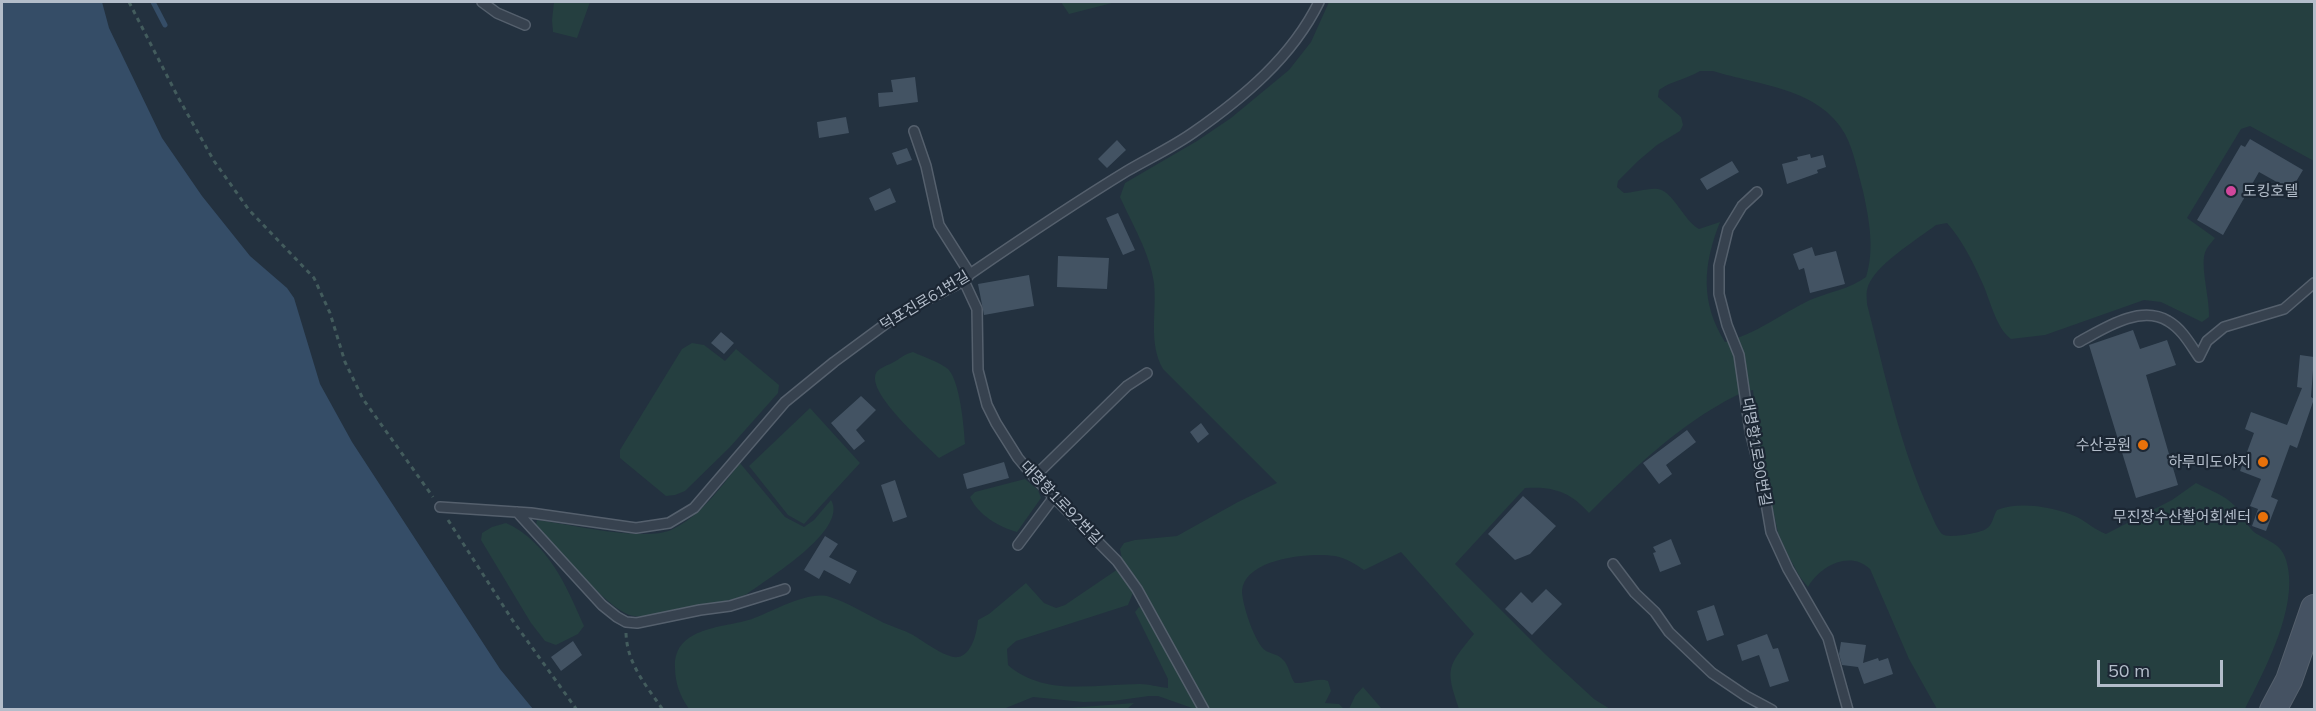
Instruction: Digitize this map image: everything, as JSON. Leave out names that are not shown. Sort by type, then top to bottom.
[{"type":"street","points":[[2273,710],[2289,680],[2314,608]]},
{"type":"lane","points":[[482,2],[497,13],[525,25]]},
{"type":"lane","name":"덕포진로61번길","points":[[440,507],[517,512],[636,528],[669,523],[694,508],[785,402],[899,314],[967,277],[1125,172],[1193,132],[1266,75],[1300,36],[1319,2]]},
{"type":"lane","name":"대명항1로92번길","points":[[914,131],[926,166],[939,225],[967,277],[977,309],[978,370],[987,405],[1007,441],[1034,477],[1117,561],[1137,589],[1204,710]]},
{"type":"lane","name":"대명항1로90번길","points":[[1757,192],[1742,206],[1728,230],[1719,266],[1719,294],[1727,325],[1739,355],[1750,431],[1761,474],[1771,532],[1788,569],[1828,638],[1848,710]]},
{"type":"lane","points":[[2079,342],[2128,318],[2145,315],[2158,316],[2178,329],[2199,357],[2207,341],[2224,327],[2284,309],[2314,283]]},
{"type":"lane","points":[[1034,477],[1127,386],[1147,373]]},
{"type":"lane","points":[[1018,545],[1054,498]]},
{"type":"lane","points":[[517,512],[602,605],[626,622],[649,622],[700,610],[730,606],[785,589]]},
{"type":"lane","points":[[1613,564],[1635,592],[1655,612],[1669,632],[1705,666],[1746,696],[1773,710]]},
{"type":"path","points":[[129,2],[183,107],[214,161],[249,210],[314,278],[330,313],[345,362],[363,399],[440,507],[513,621],[577,710]]},
{"type":"path","points":[[626,622],[627,642],[634,667],[663,710]]},
{"type":"green space","points":[[554,2],[590,2],[577,38],[553,32]]},
{"type":"green space","points":[[1061,2],[1116,2],[1069,14]]},
{"type":"green space","points":[[1329,2],[2314,2],[2314,161],[2250,126],[2241,129],[2187,218],[2215,238],[2204,256],[2209,317],[2202,322],[2161,302],[2144,300],[2045,335],[2011,339],[2005,334],[1997,320],[1966,250],[1947,223],[1936,225],[1896,254],[1870,281],[1867,292],[1867,304],[1887,384],[1910,463],[1942,534],[1957,536],[1983,531],[1990,525],[1997,510],[2026,506],[2068,513],[2106,534],[2172,500],[2196,483],[2231,502],[2254,532],[2280,548],[2285,557],[2289,575],[2289,594],[2285,615],[2262,676],[2245,709],[1937,709],[1909,659],[1870,569],[1854,561],[1836,563],[1813,579],[1808,587],[1800,577],[1778,533],[1759,443],[1753,390],[1727,400],[1663,444],[1589,513],[1575,500],[1561,492],[1544,488],[1525,488],[1455,564],[1545,654],[1594,699],[1610,709],[1459,709],[1450,676],[1451,668],[1458,654],[1474,634],[1401,552],[1364,570],[1335,556],[1311,555],[1280,560],[1254,571],[1246,580],[1242,591],[1250,623],[1262,647],[1283,659],[1295,683],[1328,681],[1331,691],[1325,703],[1339,704],[1344,709],[1209,709],[1142,589],[1122,559],[1120,549],[1124,543],[1135,540],[1177,536],[1277,483],[1163,369],[1158,359],[1154,338],[1155,294],[1152,272],[1145,250],[1120,197],[1125,183],[1197,141],[1231,118],[1289,70],[1311,42]],"holes":[[[1700,71],[1713,71],[1786,90],[1820,107],[1834,119],[1845,134],[1853,155],[1863,191],[1870,234],[1870,256],[1866,277],[1810,300],[1758,329],[1725,342],[1711,312],[1707,283],[1710,253],[1720,222],[1699,229],[1663,191],[1654,189],[1624,193],[1617,187],[1618,181],[1638,161],[1657,145],[1680,131],[1683,125],[1681,117],[1658,97],[1659,90]]]},
{"type":"green space","points":[[692,343],[704,345],[725,361],[736,349],[779,385],[778,393],[730,447],[685,491],[666,496],[620,458],[620,450],[682,349]]},
{"type":"green space","points":[[913,352],[948,369],[956,383],[965,444],[939,458],[890,408],[877,386],[875,374],[879,370]]},
{"type":"green space","points":[[810,408],[860,463],[804,524],[788,515],[749,466]]},
{"type":"green space","points":[[740,463],[785,517],[804,527],[814,520],[831,500],[833,512],[828,525],[818,539],[803,553],[747,594],[732,599],[640,617],[623,612],[583,577],[536,525],[537,520],[606,531],[643,534],[671,530],[701,509]]},
{"type":"green space","points":[[1025,479],[1038,490],[1041,498],[1017,532],[990,519],[978,509],[970,497],[975,492]]},
{"type":"green space","points":[[506,523],[521,531],[534,542],[554,567],[571,596],[584,626],[578,634],[556,645],[545,641],[531,623],[481,540],[482,533]]},
{"type":"green space","points":[[1118,569],[1133,593],[1128,605],[1016,641],[1007,649],[1008,665],[1022,675],[1054,685],[1147,684],[1168,688],[1168,679],[1135,612],[1139,607],[1143,609],[1197,708],[1158,696],[1149,696],[1083,702],[1033,697],[1001,710],[689,709],[677,684],[675,667],[677,654],[683,643],[692,636],[716,627],[752,619],[791,602],[812,596],[837,599],[884,623],[910,633],[942,652],[958,657],[970,648],[978,620],[989,614],[1026,583],[1044,603],[1056,608],[1065,605]]},
{"type":"green space","points":[[1363,687],[1382,709],[1349,709],[1355,696]]},
{"type":"green space","points":[[1134,703],[1127,709],[1056,709]]},
{"type":"water","points":[[2,2],[102,2],[109,28],[162,138],[202,196],[250,256],[287,288],[294,298],[320,384],[352,442],[500,669],[533,709],[2,709]]},
{"type":"building","points":[[915,77],[918,102],[879,107],[878,93],[893,92],[891,80]]},
{"type":"building","points":[[846,117],[849,133],[819,138],[817,122]]},
{"type":"building","name":"도킹호텔","points":[[2250,139],[2303,170],[2291,190],[2259,172],[2223,235],[2197,220],[2241,145],[2245,147]]},
{"type":"building","points":[[1117,140],[1126,150],[1107,168],[1098,159]]},
{"type":"building","points":[[907,148],[912,160],[897,165],[892,153]]},
{"type":"building","points":[[1810,154],[1811,158],[1823,155],[1826,167],[1817,170],[1818,173],[1787,184],[1782,164]]},
{"type":"building","points":[[1732,161],[1739,172],[1707,190],[1700,179]]},
{"type":"building","points":[[890,188],[896,202],[875,211],[869,198]]},
{"type":"building","points":[[1118,213],[1135,250],[1123,255],[1106,218]]},
{"type":"building","points":[[1812,247],[1815,256],[1836,251],[1845,284],[1810,293],[1804,268],[1799,270],[1793,254]]},
{"type":"building","points":[[1058,256],[1109,258],[1107,289],[1057,287]]},
{"type":"building","points":[[1029,275],[1034,306],[984,315],[978,284]]},
{"type":"building","points":[[2133,330],[2140,349],[2167,340],[2176,365],[2146,375],[2178,485],[2136,498],[2089,345]]},
{"type":"building","points":[[721,332],[734,343],[724,354],[711,343]]},
{"type":"building","points":[[2300,355],[2314,357],[2311,397],[2314,399],[2297,448],[2290,445],[2271,497],[2278,500],[2266,531],[2252,526],[2258,509],[2250,506],[2261,479],[2240,471],[2254,433],[2245,429],[2251,412],[2287,425],[2302,388],[2297,387]]},
{"type":"building","points":[[861,396],[876,410],[856,430],[865,441],[854,450],[831,423]]},
{"type":"building","points":[[1201,423],[1209,434],[1198,443],[1190,432]]},
{"type":"building","points":[[1687,430],[1696,442],[1666,465],[1672,474],[1659,484],[1643,463]]},
{"type":"building","points":[[1004,462],[1009,478],[967,489],[963,474]]},
{"type":"building","points":[[895,480],[907,517],[893,522],[881,485]]},
{"type":"building","points":[[1523,496],[1556,526],[1530,554],[1515,560],[1488,534]]},
{"type":"building","points":[[825,536],[838,544],[829,557],[857,571],[850,584],[824,570],[819,579],[804,570]]},
{"type":"building","points":[[1671,539],[1681,564],[1660,572],[1653,547]]},
{"type":"building","points":[[1546,589],[1562,604],[1532,635],[1505,609],[1521,592],[1532,603]]},
{"type":"building","points":[[1714,605],[1724,635],[1707,641],[1697,611]]},
{"type":"building","points":[[1767,634],[1773,649],[1778,648],[1789,681],[1770,687],[1759,655],[1742,661],[1737,645]]},
{"type":"building","points":[[573,641],[582,655],[561,671],[551,657]]},
{"type":"building","points":[[1841,642],[1866,645],[1863,663],[1878,658],[1879,661],[1888,658],[1893,674],[1864,684],[1858,667],[1842,665],[1839,654]]},
{"type":"waterway","points":[[153,2],[165,25]]},
{"type":"place","name":"도킹호텔","points":[[2231,191]]},
{"type":"place","name":"수산공원","points":[[2143,445]]},
{"type":"place","name":"하루미도야지","points":[[2263,462]]},
{"type":"place","name":"무진장수산활어회센터","points":[[2263,517]]}]
